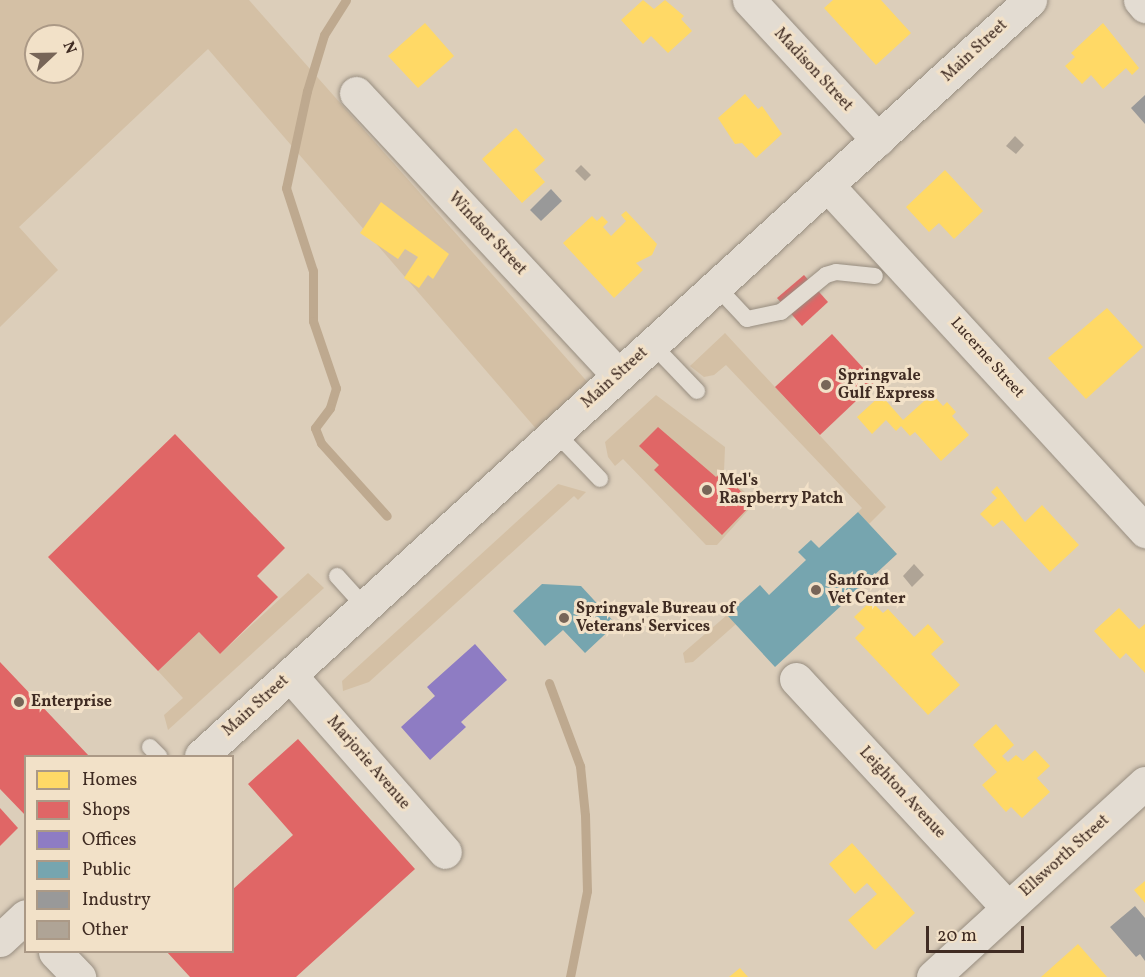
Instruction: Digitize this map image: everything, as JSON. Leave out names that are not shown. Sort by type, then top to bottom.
[{"type":"street","name":"Madison Street","points":[[749,0],[878,140]]},
{"type":"street","name":"Main Street","points":[[202,755],[1030,0]]},
{"type":"street","points":[[1140,0],[1145,6]]},
{"type":"street","name":"Windsor Street","points":[[356,93],[618,375]]},
{"type":"street","name":"Lucerne Street","points":[[828,186],[885,267],[1145,531]]},
{"type":"street","name":"Marjorie Avenue","points":[[290,675],[349,727],[445,852]]},
{"type":"street","name":"Leighton Avenue","points":[[796,679],[1008,908]]},
{"type":"street","name":"Ellsworth Street","points":[[933,977],[1145,783]]},
{"type":"street","points":[[57,953],[79,977]]},
{"type":"lane","points":[[716,286],[747,320],[781,312],[826,274],[885,267]]},
{"type":"lane","points":[[750,323],[781,323],[824,288],[885,267]]},
{"type":"lane","points":[[652,344],[697,391]]},
{"type":"lane","points":[[555,432],[600,479]]},
{"type":"lane","points":[[337,576],[365,607]]},
{"type":"shaded area","points":[[0,0],[249,0],[591,386],[538,431],[208,49],[19,227],[58,270],[0,327]]},
{"type":"shaded area","points":[[725,333],[886,507],[869,524],[858,512],[862,508],[726,365],[714,375],[704,377],[690,366]]},
{"type":"shaded area","points":[[656,395],[725,447],[724,472],[749,496],[755,492],[760,497],[717,545],[706,545],[623,459],[615,466],[608,457],[605,442]]},
{"type":"shaded area","points":[[558,484],[586,492],[578,500],[574,496],[369,682],[343,691],[342,681]]},
{"type":"shaded area","points":[[308,573],[324,588],[168,730],[164,715],[183,698],[158,671],[199,632],[220,654]]},
{"type":"shaded area","points":[[727,615],[736,624],[693,662],[685,663],[683,653]]},
{"type":"building: Homes","points":[[643,0],[654,9],[665,0],[684,16],[681,19],[692,31],[668,53],[651,36],[643,44],[621,20]]},
{"type":"building: Homes","points":[[833,0],[881,0],[911,33],[876,65],[824,8]]},
{"type":"building: Homes","points":[[425,23],[454,56],[418,88],[388,56]]},
{"type":"building: Homes","points":[[1103,23],[1139,68],[1132,75],[1126,68],[1103,89],[1091,75],[1082,84],[1065,66],[1075,57],[1071,53]]},
{"type":"building: Homes","points":[[745,94],[758,109],[762,106],[782,134],[756,158],[742,143],[735,144],[718,118]]},
{"type":"building: Homes","points":[[516,128],[545,160],[534,170],[545,182],[522,203],[482,159]]},
{"type":"building: Homes","points":[[945,170],[983,211],[954,239],[939,223],[929,232],[906,207]]},
{"type":"building: Homes","points":[[381,202],[449,254],[433,279],[428,275],[419,288],[404,278],[418,257],[405,249],[398,259],[360,233]]},
{"type":"building: Homes","points":[[626,211],[657,244],[652,255],[636,263],[643,270],[614,298],[563,243],[592,216],[597,221],[602,216],[608,222],[603,227],[611,236],[626,221],[621,215]]},
{"type":"building: Homes","points":[[1107,308],[1143,347],[1086,399],[1048,358]]},
{"type":"building: Homes","points":[[932,394],[943,406],[947,402],[956,412],[952,416],[969,435],[941,461],[915,432],[910,436],[901,426],[896,431],[886,420],[872,434],[857,417],[881,395],[903,420]]},
{"type":"building: Homes","points":[[997,486],[1025,522],[1042,505],[1079,545],[1050,572],[1002,520],[993,527],[980,514],[997,498],[991,492]]},
{"type":"building: Homes","points":[[871,601],[883,613],[888,609],[914,637],[928,624],[944,642],[931,654],[960,685],[928,715],[855,638],[865,628],[854,617]]},
{"type":"building: Homes","points":[[1119,608],[1139,629],[1145,624],[1145,673],[1126,653],[1120,659],[1094,631]]},
{"type":"building: Homes","points":[[996,724],[1014,745],[1002,756],[1008,762],[1016,755],[1023,761],[1035,750],[1050,766],[1037,778],[1050,792],[1022,818],[1011,807],[1006,812],[982,785],[997,772],[973,745]]},
{"type":"building: Homes","points":[[852,843],[915,913],[875,950],[848,920],[877,894],[867,883],[855,894],[829,864]]},
{"type":"building: Homes","points":[[1145,881],[1145,903],[1134,890]]},
{"type":"building: Homes","points":[[1078,944],[1107,977],[1041,977]]},
{"type":"building: Homes","points":[[740,968],[748,977],[729,977]]},
{"type":"building: Shops","points":[[804,275],[828,302],[802,326],[777,298]]},
{"type":"building: Shops","name":"Springvale Gulf Express","points":[[832,334],[876,382],[820,435],[775,387]]},
{"type":"building: Shops","name":"Mel's Raspberry Patch","points":[[658,427],[716,477],[721,472],[753,503],[722,535],[654,470],[659,465],[639,446]]},
{"type":"building: Shops","points":[[175,434],[285,548],[257,576],[278,597],[220,654],[199,632],[158,671],[48,557]]},
{"type":"building: Shops","name":"Enterprise","points":[[0,662],[88,755],[24,755],[24,814],[0,789]]},
{"type":"building: Shops","points":[[298,739],[415,869],[296,977],[190,977],[168,953],[234,953],[234,888],[293,835],[248,784]]},
{"type":"building: Shops","points":[[0,808],[18,828],[0,846]]},
{"type":"building: Offices","points":[[475,644],[507,680],[461,722],[466,727],[430,760],[401,727],[435,696],[427,687]]},
{"type":"building: Public","name":"Sanford Vet Center","points":[[858,512],[897,554],[775,667],[727,615],[760,585],[769,595],[806,560],[798,552],[811,540],[819,548]]},
{"type":"building: Public","name":"Springvale Bureau of Veterans' Services","points":[[542,584],[581,586],[616,624],[585,653],[563,630],[545,646],[513,611]]},
{"type":"building: Industry","points":[[1145,95],[1145,124],[1131,108]]},
{"type":"building: Industry","points":[[551,189],[562,201],[541,221],[530,210]]},
{"type":"building: Industry","points":[[1135,906],[1145,918],[1145,961],[1140,954],[1136,957],[1110,927]]},
{"type":"building: Other","points":[[1015,136],[1024,145],[1016,154],[1006,146]]},
{"type":"building: Other","points":[[581,165],[591,175],[585,181],[575,171]]},
{"type":"building: Other","points":[[914,564],[924,575],[912,587],[903,576]]},
{"type":"waterway","points":[[346,0],[324,35],[307,91],[286,188],[313,271],[313,321],[336,388],[330,408],[315,428],[321,443],[387,516]]},
{"type":"waterway","points":[[549,683],[580,766],[585,815],[587,891],[570,977]]},
{"type":"place","name":"Springvale Gulf Express","points":[[826,385]]},
{"type":"place","name":"Mel's Raspberry Patch","points":[[707,490]]},
{"type":"place","name":"Sanford Vet Center","points":[[816,590]]},
{"type":"place","name":"Springvale Bureau of Veterans' Services","points":[[564,618]]},
{"type":"place","name":"Enterprise","points":[[19,702]]}]
